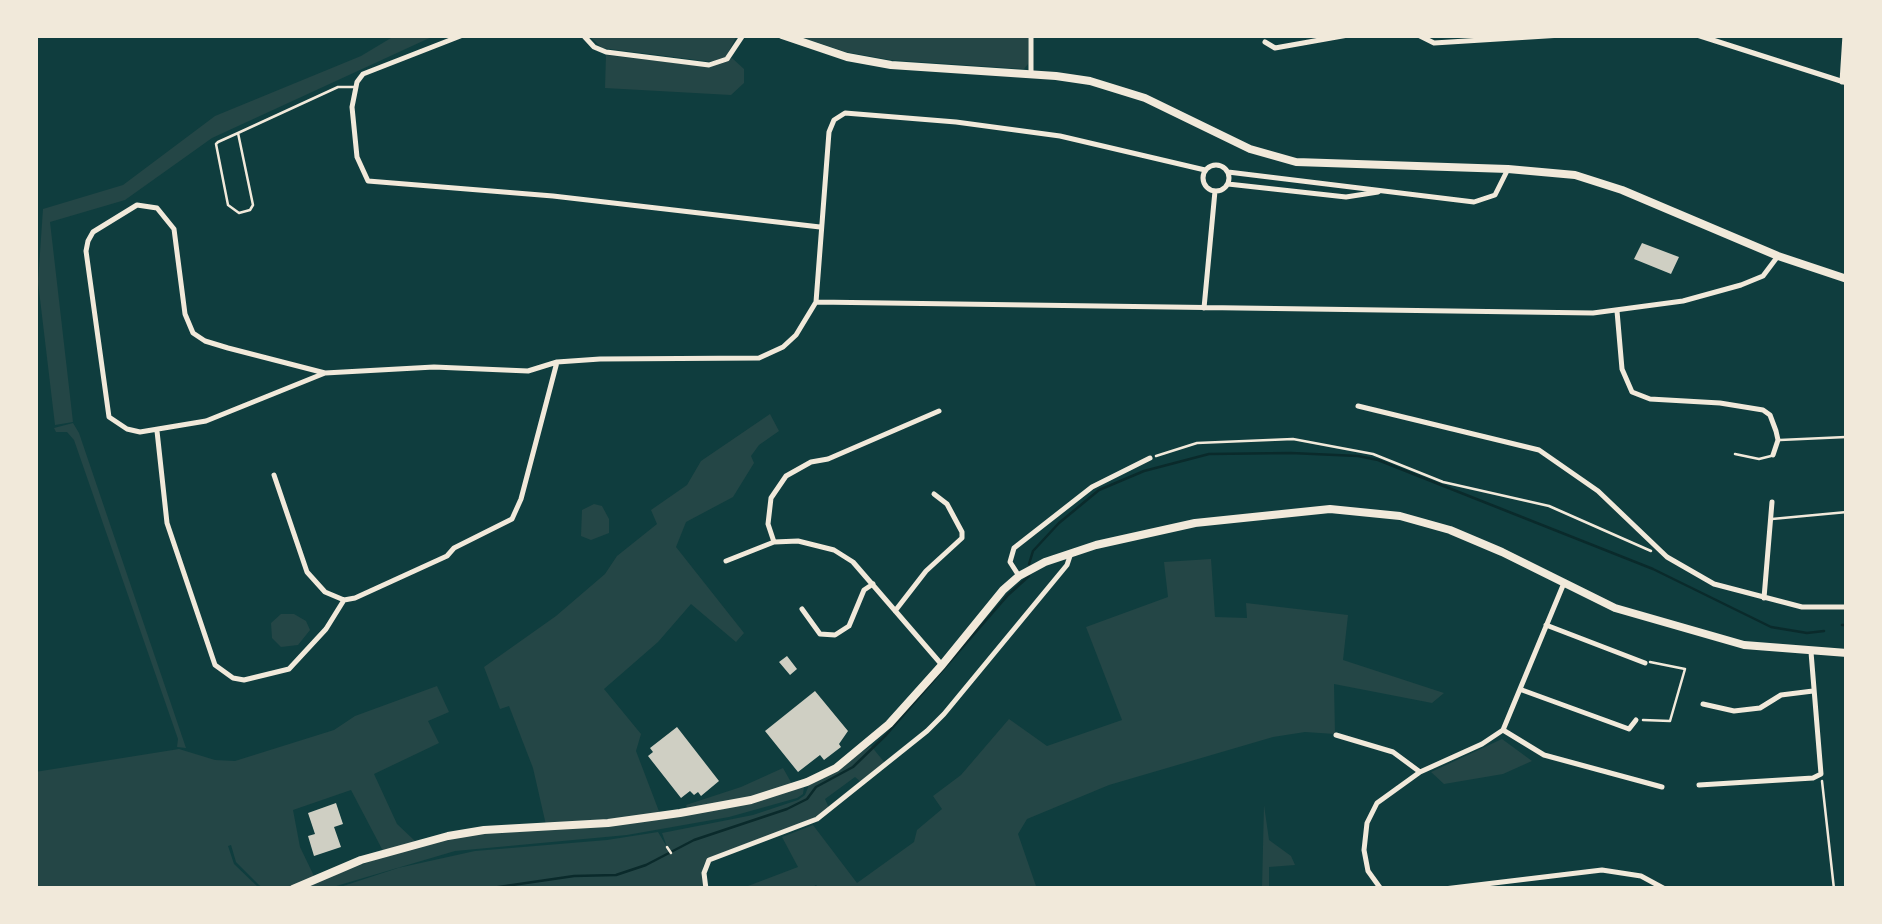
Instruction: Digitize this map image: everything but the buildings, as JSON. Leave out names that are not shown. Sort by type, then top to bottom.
[{"type":"main road","points":[[782,35],[891,65],[1072,78],[1125,91],[1250,148],[1296,162],[1508,169],[1596,180],[1778,256],[1847,279]]},
{"type":"main road","points":[[293,889],[372,856],[448,836],[484,830],[608,824],[782,792],[836,768],[864,747],[942,665],[1003,590],[1020,576],[1071,553],[1195,523],[1330,509],[1400,516],[1450,530],[1615,608],[1744,644],[1847,653]]},
{"type":"street","points":[[462,35],[363,74],[355,87],[352,107],[357,158],[368,181],[553,196],[820,227]]},
{"type":"street","points":[[583,35],[594,47],[606,52],[708,65],[727,59],[743,35]]},
{"type":"street","points":[[1030,35],[1031,74]]},
{"type":"street","points":[[1265,42],[1274,48],[1348,35]]},
{"type":"street","points":[[1418,35],[1434,44],[1562,35]]},
{"type":"street","points":[[1697,35],[1844,82],[1846,35]]},
{"type":"street","points":[[325,373],[206,422],[157,431],[127,429],[109,417],[86,251],[93,232],[137,205],[157,208],[174,229],[185,314],[194,333],[217,345],[325,373],[434,367],[528,371],[557,362],[759,358],[783,348],[816,302],[829,132],[834,120],[845,113],[1060,136],[1205,170],[1219,165],[1228,172],[1474,202],[1495,195],[1508,169]]},
{"type":"street","points":[[1205,170],[1203,182],[1215,192]]},
{"type":"street","points":[[1228,172],[1228,184]]},
{"type":"street","points":[[1215,192],[1228,184],[1346,196],[1370,196],[1380,191]]},
{"type":"street","points":[[1204,308],[1215,192]]},
{"type":"street","points":[[816,302],[1617,311],[1684,301],[1741,285],[1762,276],[1778,256]]},
{"type":"street","points":[[1617,311],[1622,370],[1632,392],[1650,399],[1754,408],[1770,416],[1778,440],[1772,456]]},
{"type":"street","points":[[157,431],[167,523],[215,665],[233,678],[244,680],[289,669],[326,629],[344,600],[447,556],[454,548],[512,519],[518,509],[557,362]]},
{"type":"street","points":[[1358,406],[1540,450],[1598,491],[1667,557],[1714,584],[1802,606],[1847,607]]},
{"type":"street","points":[[774,542],[768,524],[771,498],[786,476],[811,462],[828,459],[939,411]]},
{"type":"street","points":[[1020,576],[1010,562],[1014,548],[1092,487],[1150,458]]},
{"type":"street","points":[[274,475],[307,572],[318,586],[344,600]]},
{"type":"street","points":[[895,611],[926,572],[962,538],[947,504],[934,494]]},
{"type":"street","points":[[1764,598],[1772,502]]},
{"type":"street","points":[[726,561],[774,542],[798,541],[834,550],[853,562],[942,665]]},
{"type":"street","points":[[706,889],[704,868],[709,860],[817,819],[927,731],[1067,565],[1071,553]]},
{"type":"street","points":[[1381,889],[1368,871],[1364,850],[1367,823],[1377,803],[1420,772],[1482,744],[1503,730],[1564,583]]},
{"type":"street","points":[[802,609],[820,634],[836,635],[855,618],[864,590],[873,584]]},
{"type":"street","points":[[1546,626],[1645,663]]},
{"type":"street","points":[[1699,786],[1813,778],[1821,774],[1811,652]]},
{"type":"street","points":[[1522,690],[1630,729],[1636,720]]},
{"type":"street","points":[[1703,704],[1734,710],[1760,708],[1780,695],[1813,692]]},
{"type":"street","points":[[1503,730],[1544,755],[1662,788]]},
{"type":"street","points":[[1336,734],[1393,752],[1420,772]]},
{"type":"street","points":[[1444,889],[1602,870],[1641,876],[1665,889]]},
{"type":"lane","points":[[238,133],[253,198],[250,210],[239,213],[228,205],[215,148],[218,142],[338,87],[355,87]]},
{"type":"lane","points":[[1778,440],[1846,437]]},
{"type":"lane","points":[[1735,454],[1759,459],[1772,456]]},
{"type":"lane","points":[[1771,519],[1847,512]]},
{"type":"path","points":[[1150,458],[1197,443],[1216,442],[1294,440],[1360,452],[1443,482],[1549,506],[1667,557]]},
{"type":"path","points":[[1636,720],[1670,721],[1685,669],[1645,663]]},
{"type":"path","points":[[1821,774],[1834,889]]},
{"type":"path","points":[[667,847],[670,853]]},
{"type":"shaded area","points":[[396,35],[436,35],[212,138],[125,200],[50,222],[73,422],[55,425],[38,282],[43,209],[123,185],[215,116],[361,56]]},
{"type":"shaded area","points":[[588,35],[737,35],[725,59],[713,62],[602,48]]},
{"type":"shaded area","points":[[795,35],[1028,35],[1028,64],[1024,69],[891,60],[846,52]]},
{"type":"shaded area","points":[[606,55],[710,67],[732,58],[744,69],[744,83],[731,95],[605,88]]},
{"type":"shaded area","points":[[770,414],[779,431],[751,456],[754,463],[733,497],[686,522],[676,547],[744,633],[736,642],[691,604],[658,642],[604,689],[641,734],[636,751],[660,814],[546,825],[533,768],[509,706],[500,709],[484,667],[556,616],[605,574],[617,556],[657,524],[651,510],[687,485],[701,461]]},
{"type":"shaded area","points":[[73,423],[186,748],[177,747],[178,739],[74,440],[67,432],[56,432],[54,428]]},
{"type":"shaded area","points":[[594,504],[602,506],[609,519],[609,533],[591,540],[581,536],[582,510]]},
{"type":"shaded area","points":[[1211,559],[1215,617],[1247,618],[1246,603],[1348,615],[1343,660],[1444,693],[1432,703],[1334,684],[1335,734],[1305,732],[1273,737],[1109,785],[1027,819],[1018,834],[1037,889],[820,889],[816,885],[809,889],[740,889],[798,867],[782,837],[813,825],[857,883],[914,842],[917,830],[942,809],[933,796],[961,775],[1009,719],[1047,746],[1122,720],[1086,627],[1168,597],[1164,562]]},
{"type":"shaded area","points":[[281,614],[294,614],[306,621],[310,630],[298,645],[281,647],[272,638],[271,623]]},
{"type":"shaded area","points":[[437,686],[449,712],[428,721],[439,743],[374,774],[397,824],[415,841],[383,851],[351,790],[293,810],[300,847],[314,876],[288,889],[265,889],[259,885],[236,862],[231,845],[228,846],[234,864],[260,889],[35,889],[35,772],[179,749],[215,760],[235,761],[334,730],[355,716]]},
{"type":"shaded area","points":[[1502,739],[1532,761],[1503,774],[1444,784],[1431,772]]},
{"type":"shaded area","points":[[871,746],[885,763],[861,782],[855,777],[825,799],[829,808],[808,821],[708,858],[703,866],[704,889],[334,889],[398,868],[475,851],[658,832],[667,847],[662,833],[753,815],[798,800],[809,785]]},
{"type":"shaded area","points":[[783,768],[792,784],[765,794],[688,810],[686,805]]},
{"type":"shaded area","points":[[804,787],[797,798],[729,817],[627,835],[455,851],[326,889],[297,889],[406,848],[483,832],[598,826]]},
{"type":"shaded area","points":[[1264,805],[1269,840],[1291,856],[1295,865],[1269,867],[1269,889],[1262,889]]},
{"type":"waterway","points":[[1088,35],[1126,35]]},
{"type":"waterway","points":[[1029,564],[1033,551],[1059,523],[1099,490],[1144,471],[1209,454],[1358,456],[1378,460],[1653,569],[1771,627],[1807,633],[1824,631]]},
{"type":"waterway","points":[[485,889],[574,876],[616,875],[646,865],[694,840],[807,799],[816,787],[853,767],[886,735],[1029,576]]},
{"type":"waterway","points":[[1842,625],[1847,625]]}]
